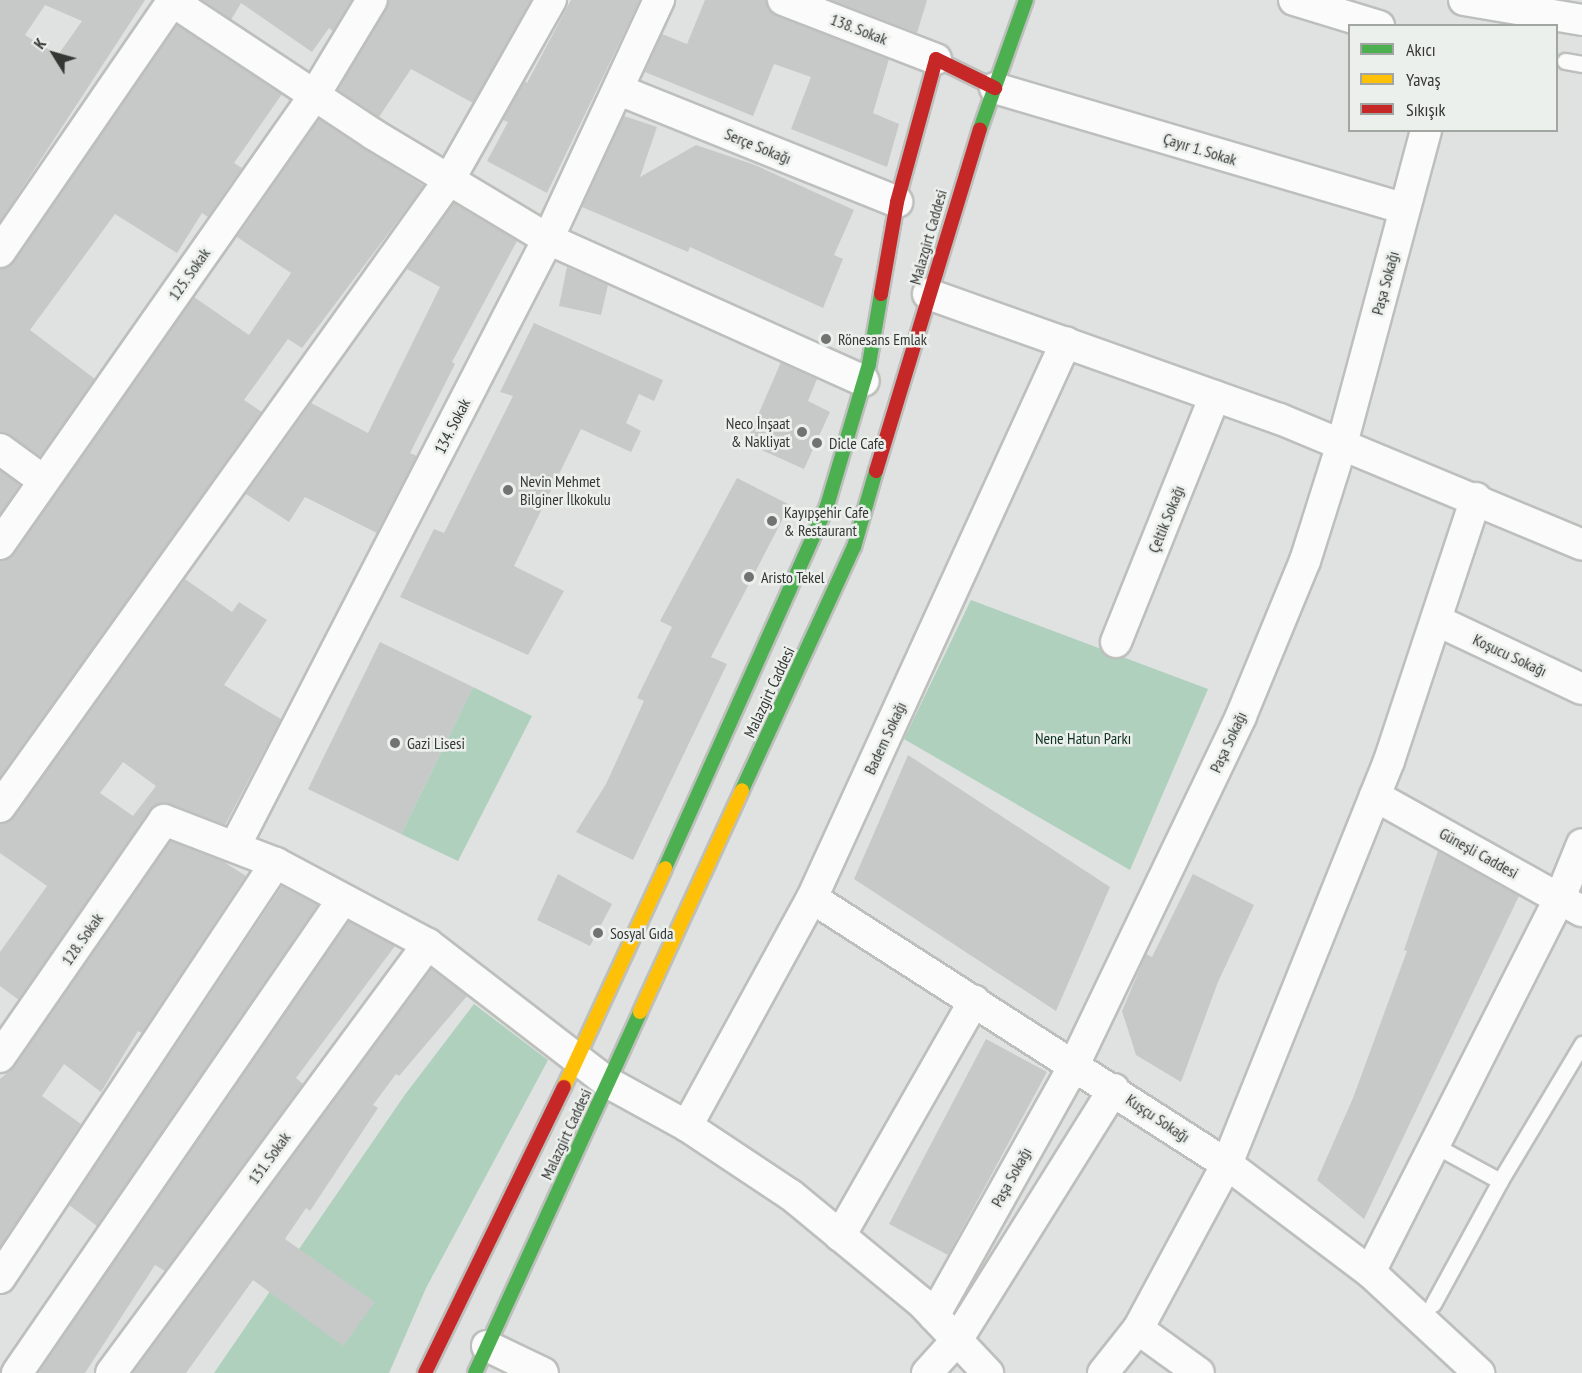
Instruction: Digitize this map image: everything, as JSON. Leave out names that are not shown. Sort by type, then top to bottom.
[{"type":"main road","name":"Malazgirt Caddesi","points":[[475,1373],[854,547],[959,188],[1026,0]]},
{"type":"main road","points":[[936,59],[995,88]]},
{"type":"main road","name":"Malazgirt Caddesi","points":[[425,1373],[577,1061],[827,506],[864,381],[897,202],[936,59]]},
{"type":"street","points":[[0,252],[172,0],[314,96],[548,239],[864,381]]},
{"type":"street","name":"125. Sokak","points":[[0,544],[314,96],[372,0]]},
{"type":"street","points":[[0,807],[449,180],[551,0]]},
{"type":"street","name":"134. Sokak","points":[[235,846],[548,239],[659,0]]},
{"type":"street","name":"138. Sokak","points":[[783,0],[936,59]]},
{"type":"street","points":[[1294,0],[1372,24]]},
{"type":"street","points":[[1457,24],[1464,0],[1582,20]]},
{"type":"street","name":"Çayır 1. Sokak","points":[[995,88],[1405,209]]},
{"type":"street","name":"Serçe Sokağı","points":[[619,90],[897,202]]},
{"type":"street","name":"Paşa Sokağı","points":[[934,1316],[1074,1065],[1241,716],[1305,561],[1342,444],[1425,132]]},
{"type":"street","points":[[928,294],[1066,342],[1342,444],[1476,498],[1582,545]]},
{"type":"street","name":"Badem Sokağı","points":[[687,1126],[812,898],[1066,342]]},
{"type":"street","name":"Çeltik Sokağı","points":[[1116,642],[1215,396]]},
{"type":"street","points":[[0,448],[44,481]]},
{"type":"street","points":[[1103,1373],[1138,1329],[1227,1164],[1375,796],[1438,621],[1476,498]]},
{"type":"street","name":"Koşucu Sokağı","points":[[1438,621],[1582,689]]},
{"type":"street","name":"Güneşli Caddesi","points":[[1375,796],[1571,904]]},
{"type":"street","name":"128. Sokak","points":[[0,1057],[165,820],[235,846]]},
{"type":"street","points":[[1370,1272],[1434,1145],[1571,904],[1582,844]]},
{"type":"street","points":[[235,846],[276,863],[428,944],[577,1061],[608,1082],[687,1126],[791,1195],[934,1316],[988,1373]]},
{"type":"street","points":[[0,1278],[276,863]]},
{"type":"street","name":"Kuşçu Sokağı","points":[[812,898],[1227,1164],[1370,1272],[1461,1367]]},
{"type":"street","points":[[17,1373],[343,899]]},
{"type":"street","name":"131. Sokak","points":[[111,1373],[428,944]]},
{"type":"street","points":[[840,1236],[974,1001]]},
{"type":"street","points":[[927,1373],[957,1341],[1113,1089]]},
{"type":"street","points":[[1138,1329],[1199,1373]]},
{"type":"street","points":[[487,1346],[543,1373]]},
{"type":"lane","points":[[1565,61],[1582,64]]},
{"type":"lane","points":[[1433,1304],[1500,1181],[1582,1044]]},
{"type":"lane","points":[[1434,1145],[1500,1181]]},
{"type":"green space","name":"Nene Hatun Parkı","points":[[971,600],[1208,689],[1130,870],[904,739]]},
{"type":"green space","points":[[473,687],[532,716],[458,861],[401,834]]},
{"type":"green space","points":[[474,1004],[548,1060],[426,1288],[389,1373],[214,1373],[404,1096]]},
{"type":"building","points":[[0,0],[145,0],[0,222]],"holes":[[[45,5],[82,21],[58,55],[25,35]]]},
{"type":"building","points":[[202,0],[352,0],[333,31],[329,28],[312,52],[241,3],[231,20]]},
{"type":"building","points":[[389,0],[531,0],[473,103],[411,69],[379,117],[338,90]]},
{"type":"building","points":[[571,0],[640,0],[547,193],[487,161],[508,122],[503,120],[525,81],[527,83]]},
{"type":"building","points":[[705,0],[766,0],[769,10],[777,16],[889,59],[873,113],[899,124],[887,167],[791,129],[811,77],[774,64],[753,116],[645,72],[662,34],[687,44]]},
{"type":"building","points":[[831,0],[927,0],[917,33]]},
{"type":"building","points":[[177,25],[282,94],[234,163],[242,168],[208,217],[202,213],[177,253],[115,214],[30,330],[95,379],[40,457],[0,432],[0,269],[14,262]]},
{"type":"building","points":[[624,116],[657,127],[640,177],[696,145],[755,165],[854,210],[834,255],[843,259],[823,308],[690,247],[688,252],[582,207]]},
{"type":"building","points":[[319,119],[424,186],[302,348],[288,339],[244,400],[262,412],[0,777],[0,561],[14,554],[194,297],[249,335],[291,273],[237,237]]},
{"type":"building","points":[[454,203],[517,241],[452,362],[455,364],[410,453],[417,456],[377,533],[305,497],[289,522],[246,494],[311,403],[368,433],[440,287],[407,269]]},
{"type":"building","points":[[567,267],[608,285],[601,315],[559,306]]},
{"type":"building","name":"Nevin Mehmet Bilginer İlkokulu","points":[[534,323],[663,380],[654,401],[639,394],[626,423],[641,431],[631,452],[581,429],[514,566],[564,591],[528,655],[400,597],[434,529],[444,533],[513,396],[500,392]]},
{"type":"building","points":[[781,362],[817,379],[808,401],[830,412],[804,469],[746,443]]},
{"type":"building","points":[[0,470],[20,485],[0,514]]},
{"type":"building","points":[[737,478],[790,505],[711,657],[727,664],[633,860],[576,832],[606,784],[644,701],[637,698],[672,627],[660,621]]},
{"type":"building","points":[[185,579],[232,612],[239,602],[267,620],[224,685],[281,719],[225,825],[170,804],[162,803],[150,810],[19,1000],[0,986],[0,952],[47,886],[0,853],[0,824],[14,817]],"holes":[[[123,762],[156,786],[133,816],[100,793]]]},
{"type":"building","points":[[380,642],[473,687],[401,834],[308,789]]},
{"type":"building","points":[[908,755],[1110,887],[1056,1011],[854,879]]},
{"type":"building","points":[[170,841],[221,860],[246,876],[142,1033],[138,1031],[101,1092],[64,1064],[42,1096],[81,1124],[0,1247],[0,1079],[14,1067]]},
{"type":"building","points":[[1438,851],[1519,896],[1364,1219],[1317,1180],[1353,1098],[1407,951],[1404,950]]},
{"type":"building","points":[[558,874],[612,904],[590,946],[537,920]]},
{"type":"building","points":[[1193,874],[1254,905],[1218,982],[1181,1082],[1136,1055],[1122,1011],[1146,954],[1152,957]]},
{"type":"building","points":[[282,886],[318,905],[97,1226],[69,1205]]},
{"type":"building","points":[[349,921],[395,946],[296,1078],[303,1084],[165,1271],[155,1265],[85,1373],[38,1373]]},
{"type":"building","points":[[431,968],[467,996],[399,1076],[396,1074],[373,1105],[378,1108],[310,1211],[306,1208],[285,1239],[375,1302],[343,1346],[253,1280],[186,1373],[132,1373]]},
{"type":"building","points":[[986,1039],[1047,1072],[948,1255],[889,1224]]},
{"type":"traffic: fast","points":[[980,129],[1026,0]]},
{"type":"traffic: fast","points":[[665,868],[827,506],[869,364],[881,294]]},
{"type":"traffic: fast","points":[[742,790],[854,547],[876,471]]},
{"type":"traffic: fast","points":[[475,1373],[640,1012]]},
{"type":"traffic: slow","points":[[640,1012],[742,790]]},
{"type":"traffic: slow","points":[[564,1087],[665,868]]},
{"type":"traffic: jam","points":[[881,294],[897,202],[936,59],[995,88]]},
{"type":"traffic: jam","points":[[876,471],[980,129]]},
{"type":"traffic: jam","points":[[425,1373],[564,1087]]},
{"type":"place","name":"Rönesans Emlak","points":[[826,339]]},
{"type":"place","name":"Neco İnşaat & Nakliyat","points":[[802,432]]},
{"type":"place","name":"Dicle Cafe","points":[[817,443]]},
{"type":"place","name":"Nevin Mehmet Bilginer İlkokulu","points":[[508,490]]},
{"type":"place","name":"Kayıpşehir Cafe & Restaurant","points":[[772,521]]},
{"type":"place","name":"Aristo Tekel","points":[[749,577]]},
{"type":"place","name":"Gazi Lisesi","points":[[395,743]]},
{"type":"place","name":"Sosyal Gıda","points":[[598,933]]}]
